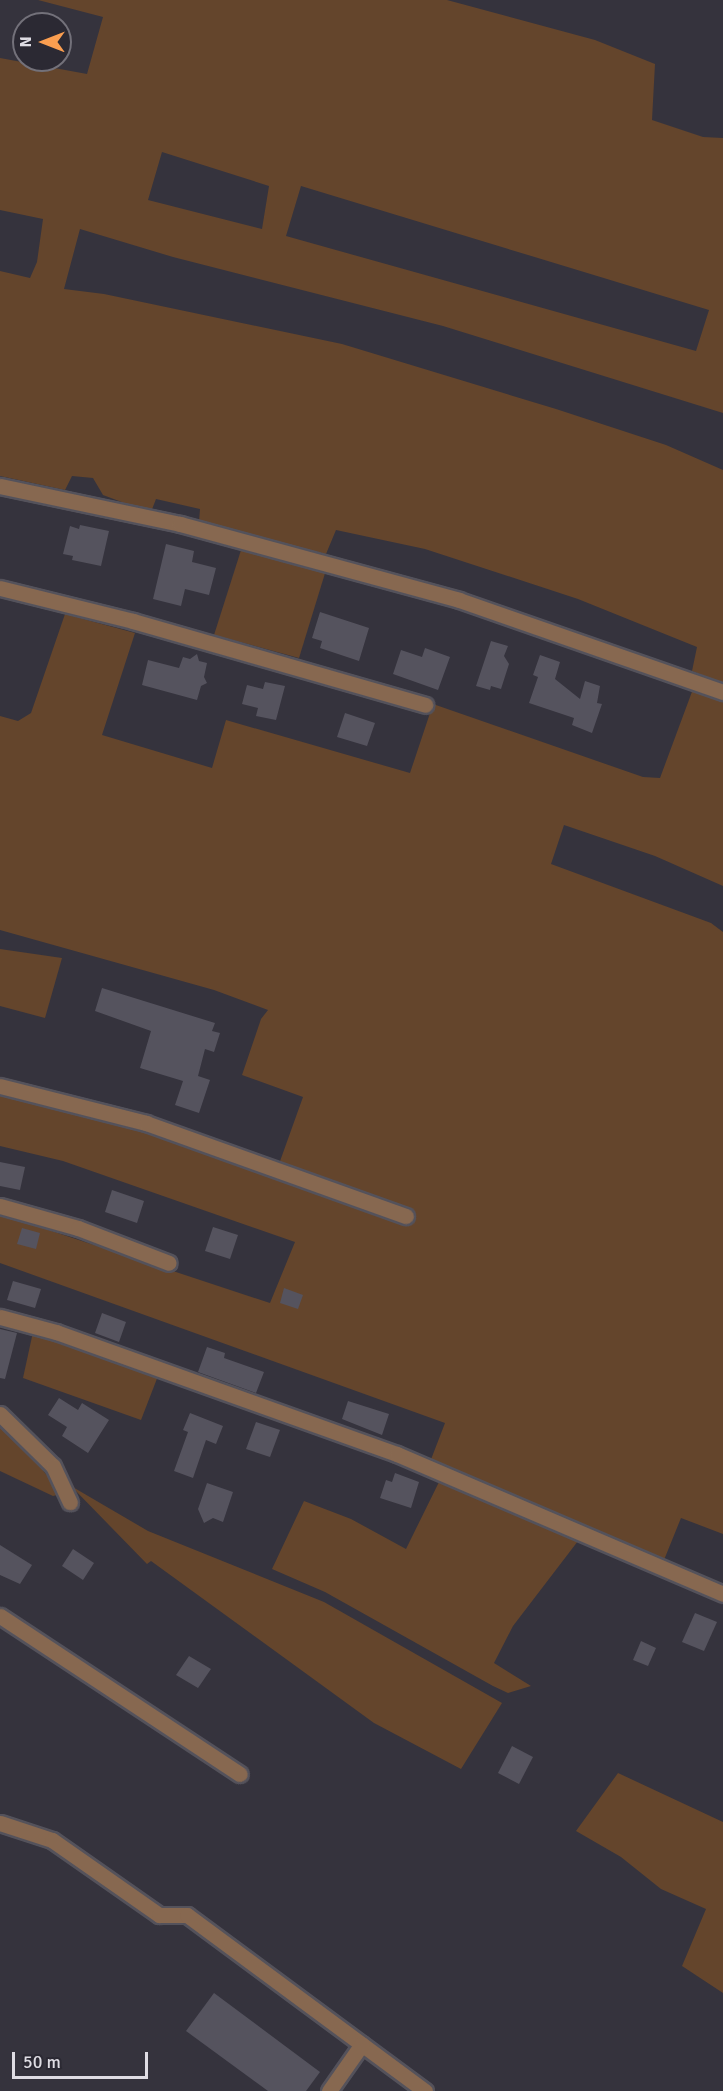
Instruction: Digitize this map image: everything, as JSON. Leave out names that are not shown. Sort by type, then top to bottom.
[{"type":"street","points":[[0,486],[180,524],[448,597],[723,692]]},
{"type":"street","points":[[0,588],[144,624],[425,705]]},
{"type":"street","points":[[0,1086],[146,1123],[406,1216]]},
{"type":"street","points":[[0,1206],[78,1228],[169,1263]]},
{"type":"street","points":[[0,1317],[56,1332],[366,1442],[723,1594]]},
{"type":"street","points":[[0,1414],[53,1466],[70,1502]]},
{"type":"street","points":[[0,1616],[240,1774]]},
{"type":"street","points":[[0,1823],[52,1840],[159,1916],[187,1916],[425,2091]]},
{"type":"street","points":[[329,2091],[362,2044]]},
{"type":"shaded area","points":[[38,0],[447,0],[595,40],[655,64],[652,120],[703,137],[723,138],[723,413],[443,326],[173,257],[80,229],[64,289],[104,294],[342,344],[666,445],[723,470],[723,683],[692,671],[697,647],[578,599],[425,549],[336,530],[326,554],[199,522],[200,509],[156,499],[151,512],[103,495],[93,478],[72,476],[65,490],[0,476],[0,271],[30,278],[37,262],[43,219],[0,210],[0,58],[12,60],[12,72],[72,71],[87,74],[103,17]],"holes":[[[162,152],[269,186],[262,229],[148,200]],[[301,186],[709,310],[696,351],[286,236]]]},
{"type":"shaded area","points":[[242,547],[326,570],[299,658],[214,635]]},
{"type":"shaded area","points":[[65,614],[135,633],[102,735],[212,768],[226,720],[410,773],[433,704],[643,777],[660,778],[693,689],[723,698],[723,886],[655,856],[564,825],[551,864],[711,923],[723,932],[723,1534],[681,1518],[664,1560],[430,1462],[445,1423],[0,1263],[0,1214],[270,1303],[295,1242],[63,1161],[0,1146],[0,1091],[132,1126],[399,1224],[404,1209],[279,1164],[303,1097],[242,1075],[261,1019],[268,1010],[214,990],[0,930],[0,716],[18,721],[31,713]]},
{"type":"shaded area","points":[[0,949],[62,958],[45,1018],[0,1006]]},
{"type":"shaded area","points":[[33,1332],[158,1376],[141,1420],[23,1378]]},
{"type":"shaded area","points":[[0,1424],[26,1448],[61,1494],[53,1496],[0,1471]]},
{"type":"shaded area","points":[[439,1482],[578,1541],[513,1626],[494,1663],[531,1686],[508,1693],[325,1592],[272,1569],[304,1501],[351,1519],[406,1549]]},
{"type":"shaded area","points":[[71,1486],[148,1531],[324,1602],[502,1703],[461,1769],[374,1723],[151,1561],[147,1564]]},
{"type":"shaded area","points":[[618,1773],[723,1822],[723,1993],[682,1966],[706,1909],[661,1889],[621,1857],[576,1831]]},
{"type":"building","points":[[80,525],[109,531],[101,566],[72,560],[73,556],[63,554],[70,526],[79,529]]},
{"type":"building","points":[[166,544],[194,551],[192,562],[216,568],[209,595],[185,589],[181,606],[153,599]]},
{"type":"building","points":[[320,612],[369,628],[359,661],[320,648],[322,641],[312,638]]},
{"type":"building","points":[[491,641],[508,646],[504,656],[509,664],[501,689],[491,686],[490,690],[476,686]]},
{"type":"building","points":[[425,648],[450,657],[438,690],[393,674],[401,650],[422,657]]},
{"type":"building","points":[[197,654],[199,661],[207,663],[204,677],[207,683],[201,686],[197,700],[142,685],[148,660],[179,668],[183,657],[190,659]]},
{"type":"building","points":[[540,655],[560,662],[555,679],[580,699],[585,681],[600,686],[597,703],[602,704],[592,733],[572,725],[574,718],[529,703],[538,677],[533,675]]},
{"type":"building","points":[[265,682],[285,686],[276,720],[256,716],[258,708],[242,704],[247,685],[263,689]]},
{"type":"building","points":[[345,713],[375,723],[367,746],[337,737]]},
{"type":"building","points":[[102,988],[215,1023],[212,1031],[220,1033],[214,1052],[205,1049],[198,1076],[210,1080],[199,1113],[175,1105],[183,1081],[140,1068],[151,1031],[95,1011]]},
{"type":"building","points":[[0,1162],[25,1167],[20,1190],[0,1186]]},
{"type":"building","points":[[112,1190],[144,1201],[137,1223],[105,1212]]},
{"type":"building","points":[[213,1227],[238,1235],[230,1259],[205,1251]]},
{"type":"building","points":[[22,1228],[40,1233],[36,1249],[17,1244]]},
{"type":"building","points":[[13,1281],[41,1289],[35,1308],[7,1300]]},
{"type":"building","points":[[284,1288],[303,1295],[298,1309],[280,1303]]},
{"type":"building","points":[[102,1313],[126,1322],[119,1342],[95,1333]]},
{"type":"building","points":[[0,1329],[17,1333],[5,1379],[0,1378]]},
{"type":"building","points":[[207,1347],[225,1353],[224,1358],[264,1372],[256,1393],[198,1372]]},
{"type":"building","points":[[59,1398],[78,1410],[82,1403],[109,1420],[88,1453],[62,1436],[67,1427],[48,1415]]},
{"type":"building","points":[[348,1401],[389,1414],[382,1435],[342,1419]]},
{"type":"building","points":[[190,1413],[223,1426],[216,1444],[206,1440],[193,1478],[174,1471],[188,1432],[183,1430]]},
{"type":"building","points":[[256,1422],[280,1430],[270,1457],[246,1449]]},
{"type":"building","points":[[395,1473],[419,1482],[411,1508],[380,1498],[386,1480],[392,1482]]},
{"type":"building","points":[[207,1483],[233,1492],[223,1522],[213,1518],[204,1523],[198,1509]]},
{"type":"building","points":[[0,1545],[32,1565],[20,1584],[0,1575]]},
{"type":"building","points":[[73,1549],[94,1563],[83,1580],[62,1566]]},
{"type":"building","points":[[695,1613],[717,1622],[704,1651],[682,1642]]},
{"type":"building","points":[[641,1641],[656,1648],[648,1666],[633,1660]]},
{"type":"building","points":[[189,1656],[211,1669],[198,1688],[176,1675]]},
{"type":"building","points":[[512,1746],[533,1757],[519,1784],[498,1773]]},
{"type":"building","points":[[214,1993],[320,2072],[306,2091],[268,2091],[186,2031]]}]
